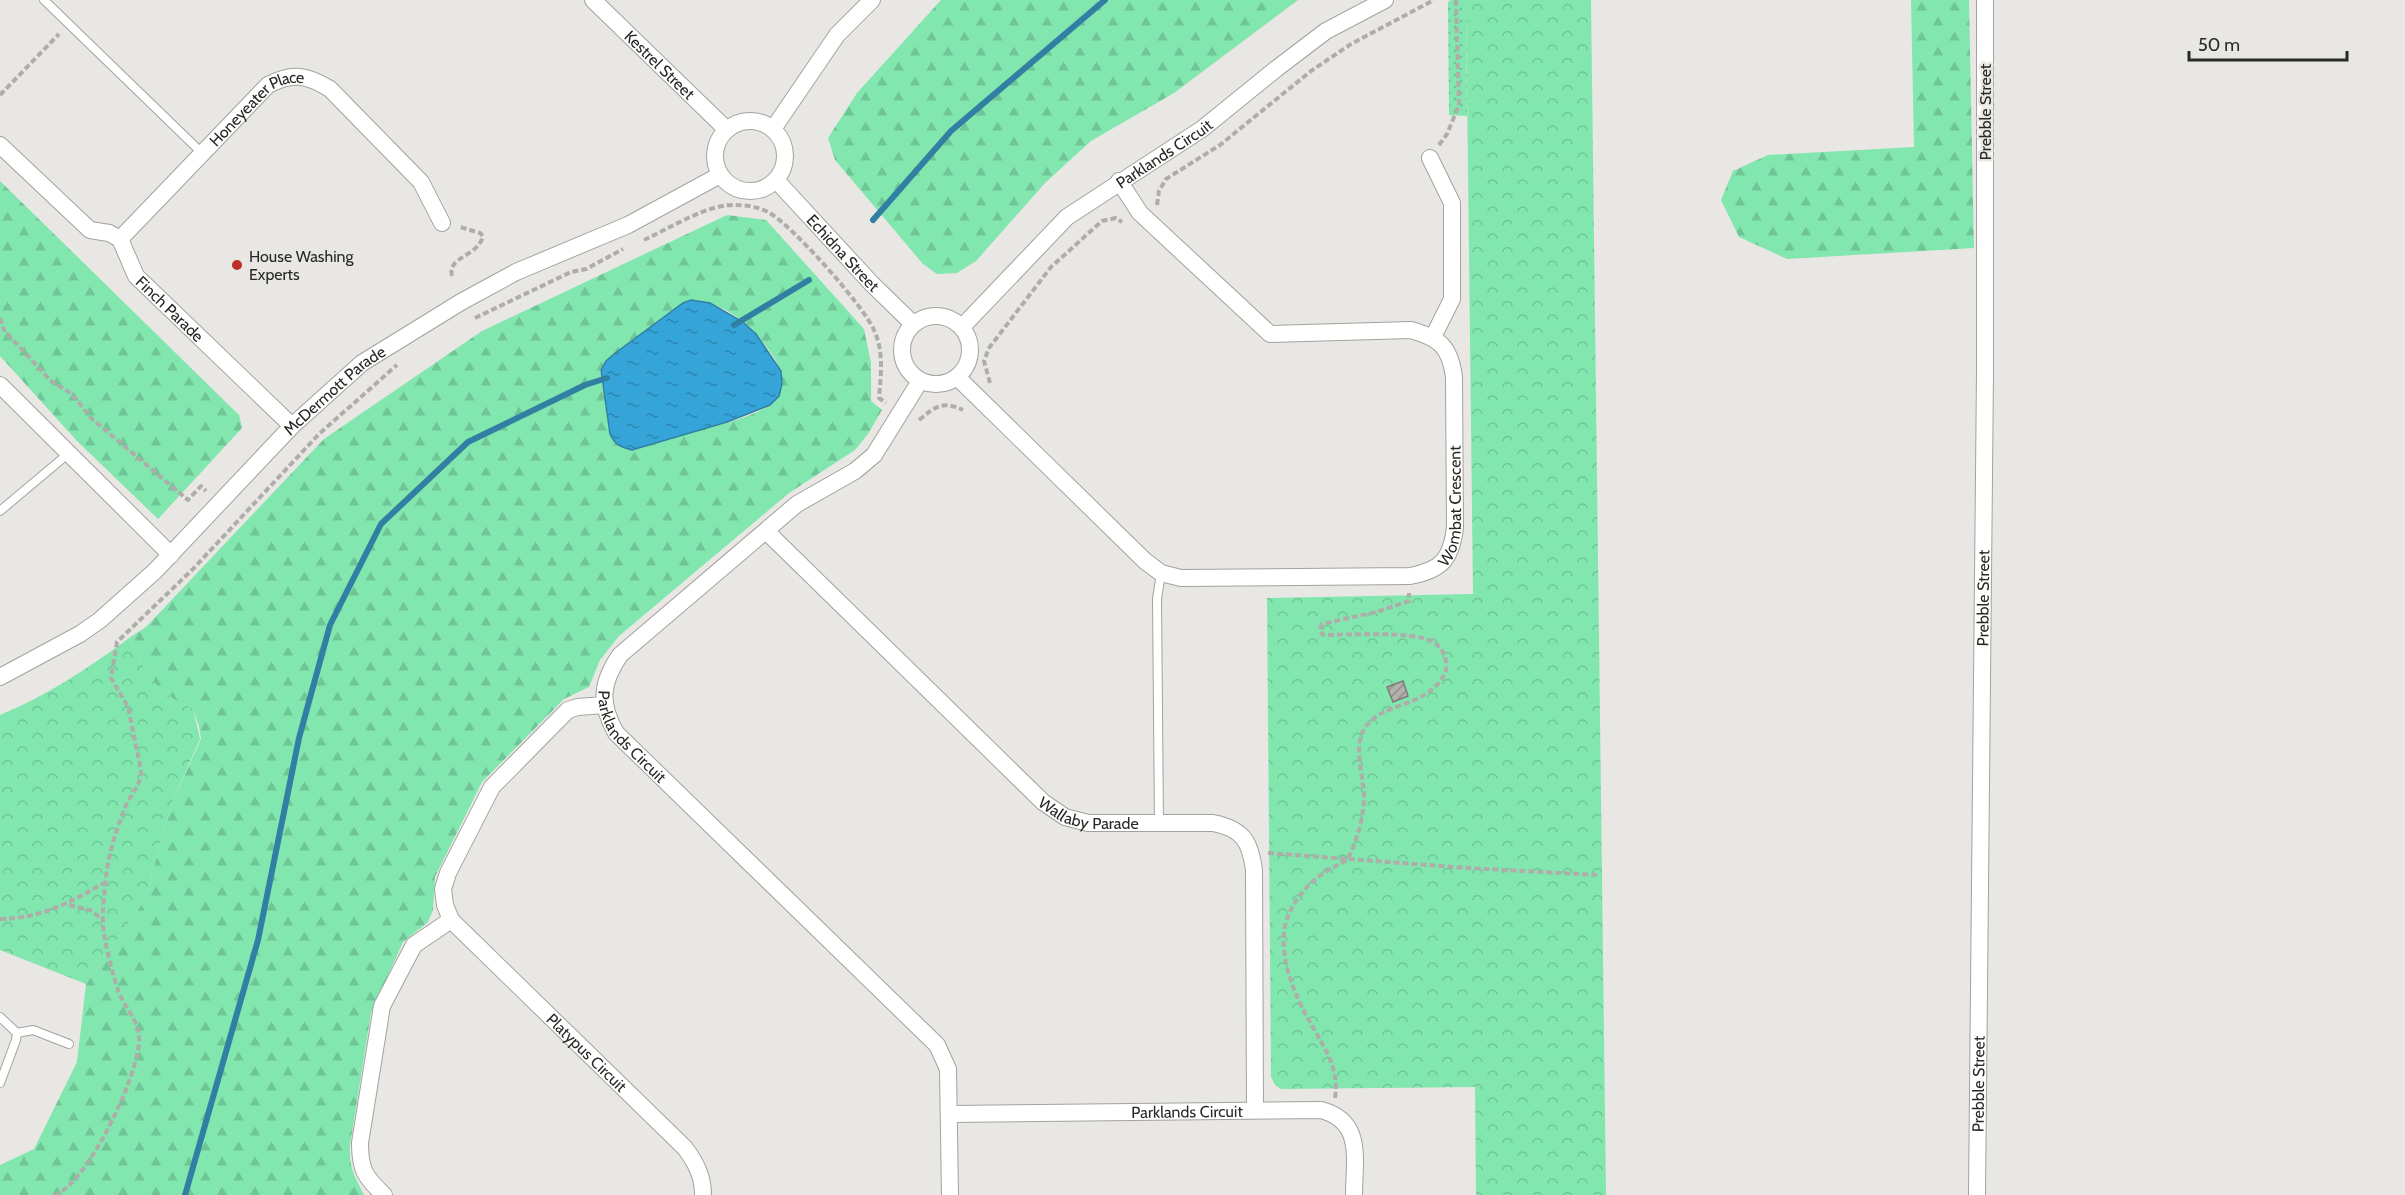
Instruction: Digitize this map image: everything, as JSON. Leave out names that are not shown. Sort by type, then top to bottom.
[{"type":"street","name":"Kestrel Street","points":[[593,0],[726,129]]},
{"type":"street","points":[[773,129],[837,35],[872,0]]},
{"type":"street","name":"Parklands Circuit","points":[[962,327],[1067,217],[1202,129],[1326,31],[1384,0]]},
{"type":"street","name":"Prebble Street","points":[[1977,1195],[1986,372],[1984,0]]},
{"type":"street","name":"Honeyeater Place","points":[[120,239],[268,85],[282,77],[298,76],[314,79],[330,89],[421,182],[442,223]]},
{"type":"street","points":[[755,120],[773,129],[783,145],[785,154],[781,172],[776,180],[761,190],[752,191],[734,188],[720,175],[714,156],[716,146],[726,129],[735,123],[755,120]]},
{"type":"street","points":[[0,145],[90,230],[109,233],[120,239]]},
{"type":"street","points":[[1119,182],[1140,213],[1270,334],[1411,330],[1433,337],[1452,299],[1452,203],[1430,158]]},
{"type":"street","name":"McDermott Parade","points":[[0,677],[80,634],[108,613],[171,555],[292,426],[362,363],[461,302],[516,272],[628,225],[720,175]]},
{"type":"street","name":"Echidna Street","points":[[776,180],[871,283],[913,324]]},
{"type":"street","name":"Finch Parade","points":[[120,239],[136,276],[292,426]]},
{"type":"street","points":[[944,316],[962,327],[968,337],[970,348],[965,369],[957,377],[939,385],[920,381],[911,374],[905,365],[902,343],[913,324],[922,318],[944,316]]},
{"type":"street","name":"Wombat Crescent","points":[[957,377],[1145,561],[1161,573],[1181,578],[1410,576],[1424,573],[1440,565],[1452,548],[1455,528],[1453,370],[1452,362],[1444,347],[1433,337]]},
{"type":"street","name":"Parklands Circuit","points":[[920,381],[874,455],[855,471],[797,504],[620,655],[610,670],[605,687],[604,705],[608,719],[616,733],[937,1045],[948,1069],[950,1195]]},
{"type":"street","points":[[0,385],[171,555]]},
{"type":"street","name":"Wallaby Parade","points":[[766,532],[1042,802],[1065,817],[1088,823],[1213,823],[1227,826],[1247,841],[1251,853]]},
{"type":"street","points":[[384,1195],[364,1174],[360,1160],[360,1143],[382,1006],[414,945],[451,920],[445,905],[443,889],[448,873],[492,787],[568,710],[604,705]]},
{"type":"street","points":[[1251,853],[1254,870],[1255,1110]]},
{"type":"street","name":"Platypus Circuit","points":[[451,920],[685,1148],[697,1164],[703,1184],[703,1195]]},
{"type":"street","name":"Parklands Circuit","points":[[950,1114],[1255,1110],[1321,1110],[1333,1113]]},
{"type":"street","points":[[1333,1113],[1345,1122],[1351,1131],[1354,1195]]},
{"type":"lane","points":[[44,0],[203,154]]},
{"type":"lane","points":[[0,511],[69,453]]},
{"type":"lane","points":[[1159,824],[1157,599],[1161,573]]},
{"type":"lane","points":[[0,1017],[17,1033]]},
{"type":"lane","points":[[17,1033],[33,1030],[69,1044]]},
{"type":"lane","points":[[0,1083],[17,1033]]},
{"type":"path","points":[[642,241],[717,206],[734,204],[756,207],[768,212],[789,229],[861,307],[874,331],[880,350],[879,398],[916,423],[936,406],[955,406],[965,411],[990,384],[984,361],[989,348],[1051,267],[1102,221],[1116,218],[1125,224],[1158,204],[1158,191],[1166,179],[1220,145],[1311,71],[1351,44],[1434,0]]},
{"type":"path","points":[[1430,158],[1448,134],[1459,105],[1456,0]]},
{"type":"path","points":[[0,95],[68,25]]},
{"type":"path","points":[[442,223],[471,230],[483,236],[473,252],[453,263],[452,276]]},
{"type":"path","points":[[466,322],[631,246]]},
{"type":"path","points":[[0,318],[4,330],[51,381],[72,394],[91,418],[188,500],[201,486],[238,520]]},
{"type":"path","points":[[54,1195],[76,1179],[95,1152],[128,1087],[139,1038],[134,1019],[118,991],[103,920],[105,883],[115,833],[128,801],[141,779],[128,707],[111,678],[117,642],[157,606],[319,434],[403,360]]},
{"type":"path","points":[[1333,1113],[1336,1090],[1331,1061],[1289,977],[1284,953],[1284,931],[1300,894],[1320,875],[1346,860],[1362,819],[1364,797],[1360,734],[1376,716],[1429,692],[1445,675],[1448,667],[1441,647],[1429,639],[1413,636],[1323,635],[1320,630],[1322,624],[1376,612],[1409,601],[1410,576]]},
{"type":"path","points":[[1251,853],[1597,874]]},
{"type":"path","points":[[0,918],[29,916],[66,904],[105,883]]},
{"type":"path","points":[[66,904],[90,910],[103,920]]},
{"type":"green space","points":[[941,0],[1298,0],[1174,93],[1091,141],[1046,182],[976,261],[957,273],[937,274],[923,264],[835,160],[828,138],[857,93]]},
{"type":"green space","points":[[1466,0],[1467,116],[1449,115],[1448,2]]},
{"type":"green space","points":[[1466,0],[1591,0],[1606,1195],[1476,1195],[1475,1087],[1281,1089],[1275,1085],[1271,1077],[1267,598],[1473,594]]},
{"type":"green space","points":[[1911,0],[1969,0],[1974,248],[1787,259],[1739,237],[1721,200],[1733,171],[1768,155],[1914,147]]},
{"type":"green space","points":[[0,181],[239,415],[242,428],[158,519],[77,441],[0,356]]},
{"type":"green space","points":[[727,215],[766,220],[864,329],[871,363],[871,401],[882,410],[868,434],[855,450],[789,493],[619,636],[600,660],[589,687],[564,699],[482,782],[435,877],[433,910],[428,922],[403,942],[371,1013],[350,1145],[353,1171],[364,1195],[0,1195],[0,1165],[34,1149],[77,1062],[86,984],[144,901],[172,803],[201,739],[193,709],[160,689],[141,663],[129,638],[146,627],[324,439],[482,331]],"holes":[[[691,300],[728,311],[758,336],[774,358],[780,371],[782,384],[779,395],[763,409],[741,418],[632,450],[621,447],[610,434],[600,370],[614,354],[683,303]]]},
{"type":"green space","points":[[129,638],[153,681],[169,695],[193,709],[200,739],[172,803],[144,901],[86,984],[0,950],[0,715],[67,681]]},
{"type":"water","points":[[691,300],[710,303],[743,322],[756,334],[781,371],[782,384],[779,396],[770,405],[727,422],[632,450],[622,447],[614,441],[610,434],[601,370],[614,354],[683,303]]},
{"type":"building","points":[[1403,681],[1408,696],[1393,702],[1387,687]]},
{"type":"waterway","points":[[873,220],[951,131],[1105,0]]},
{"type":"waterway","points":[[734,325],[809,280]]},
{"type":"waterway","points":[[185,1195],[258,940],[299,738],[330,625],[381,524],[468,442],[585,385],[607,378]]},
{"type":"place","name":"House Washing Experts","points":[[237,265]]}]
